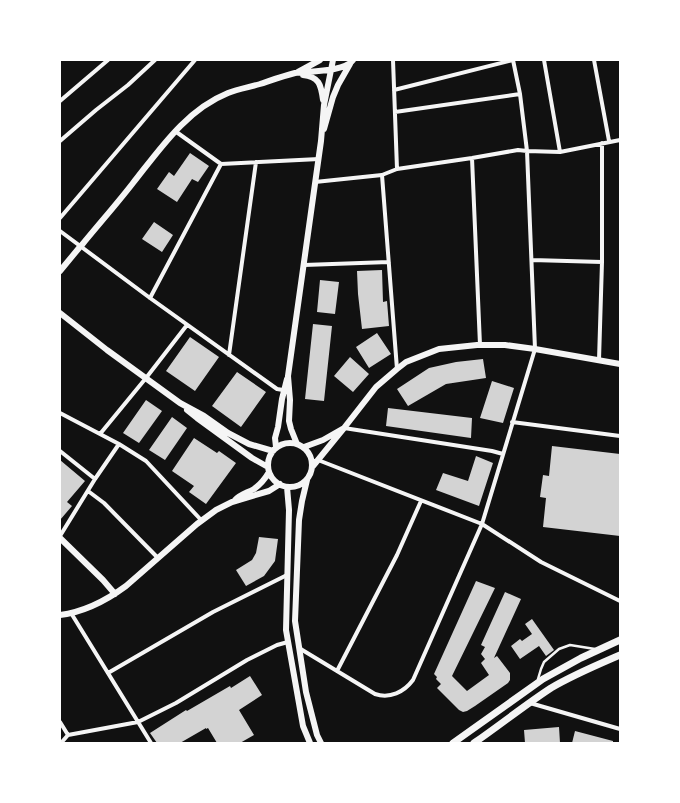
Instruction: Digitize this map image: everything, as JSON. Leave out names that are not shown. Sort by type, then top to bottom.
[{"type":"main road","points":[[453,743],[538,683],[582,658],[620,640]]},
{"type":"main road","points":[[474,743],[552,688],[582,672],[620,655]]},
{"type":"street","points":[[60,101],[108,60]]},
{"type":"street","points":[[60,141],[128,85],[155,60]]},
{"type":"street","points":[[60,218],[195,60]]},
{"type":"street","points":[[295,73],[320,60]]},
{"type":"street","points":[[307,480],[294,487],[287,487],[280,484],[274,480],[269,470],[268,460],[274,449],[283,390],[288,376],[316,182],[324,105],[333,60]]},
{"type":"street","points":[[393,60],[397,170]]},
{"type":"street","points":[[299,648],[374,694],[388,696],[400,692],[409,686],[482,524],[535,349],[528,151],[520,94],[513,60],[394,90]]},
{"type":"street","points":[[544,60],[560,152]]},
{"type":"street","points":[[594,60],[609,141]]},
{"type":"street","points":[[60,271],[132,185],[167,140],[187,119],[209,102],[228,93],[295,73],[342,67],[352,61]]},
{"type":"street","points":[[321,141],[333,97],[352,61]]},
{"type":"street","points":[[295,73],[308,75],[315,78],[320,85],[324,105]]},
{"type":"street","points":[[395,112],[520,94]]},
{"type":"street","points":[[175,131],[221,164],[319,159]]},
{"type":"street","points":[[316,182],[382,175],[397,170],[518,150],[560,152],[620,140]]},
{"type":"street","points":[[599,360],[602,262],[602,143]]},
{"type":"street","points":[[472,158],[480,345]]},
{"type":"street","points":[[228,355],[256,162]]},
{"type":"street","points":[[150,298],[221,164]]},
{"type":"street","points":[[382,175],[397,369]]},
{"type":"street","points":[[60,231],[228,355],[277,389],[283,390]]},
{"type":"street","points":[[532,260],[602,262]]},
{"type":"street","points":[[304,265],[389,262]]},
{"type":"street","points":[[60,313],[107,350],[180,403],[196,418],[269,470]]},
{"type":"street","points":[[100,434],[187,325]]},
{"type":"street","points":[[321,743],[317,735],[306,692],[295,622],[299,520],[307,480],[313,466],[376,387],[406,362],[439,349],[480,345],[505,345],[620,364]]},
{"type":"street","points":[[288,376],[290,400],[289,421],[297,444]]},
{"type":"street","points":[[180,403],[204,416],[228,433],[249,444],[274,449],[290,442],[304,447],[309,452],[313,466]]},
{"type":"street","points":[[60,414],[119,444],[146,461],[202,520]]},
{"type":"street","points":[[512,422],[620,436]]},
{"type":"street","points":[[304,447],[322,440],[344,428],[503,454]]},
{"type":"street","points":[[115,594],[60,537],[95,479],[119,444]]},
{"type":"street","points":[[60,451],[95,479]]},
{"type":"street","points":[[318,460],[482,524],[541,562],[620,601]]},
{"type":"street","points":[[232,502],[240,495],[253,489],[262,482],[269,470]]},
{"type":"street","points":[[60,615],[71,614],[87,608],[115,594],[196,524],[216,510],[232,502],[269,491],[280,484]]},
{"type":"street","points":[[287,487],[289,510],[286,630],[304,726],[310,743]]},
{"type":"street","points":[[88,491],[104,503],[158,558]]},
{"type":"street","points":[[337,671],[397,555],[421,501]]},
{"type":"street","points":[[108,673],[213,612],[287,575]]},
{"type":"street","points":[[71,614],[151,743]]},
{"type":"street","points":[[61,743],[68,736],[138,722],[176,703],[248,660],[277,645],[288,642]]},
{"type":"street","points":[[530,703],[620,728]]},
{"type":"street","points":[[60,722],[68,736]]},
{"type":"lane","points":[[538,683],[544,662],[560,650],[570,645],[600,650]]},
{"type":"building","points":[[190,153],[209,166],[198,182],[192,179],[177,202],[157,189],[169,172],[174,176]]},
{"type":"building","points":[[154,222],[173,235],[162,252],[142,239]]},
{"type":"building","points":[[382,270],[383,302],[387,301],[389,326],[362,329],[357,271]]},
{"type":"building","points":[[320,280],[339,282],[335,314],[317,312]]},
{"type":"building","points":[[313,324],[332,326],[324,401],[305,399]]},
{"type":"building","points":[[377,333],[391,354],[369,368],[356,347]]},
{"type":"building","points":[[190,337],[219,357],[195,391],[166,371]]},
{"type":"building","points":[[350,357],[369,374],[353,392],[334,376]]},
{"type":"building","points":[[483,359],[486,378],[446,384],[408,406],[397,389],[429,368],[456,362]]},
{"type":"building","points":[[237,372],[266,392],[241,427],[212,406]]},
{"type":"building","points":[[492,381],[514,388],[503,423],[480,418]]},
{"type":"building","points":[[146,400],[162,411],[139,443],[123,433]]},
{"type":"building","points":[[388,408],[472,418],[471,438],[386,426]]},
{"type":"building","points":[[172,417],[187,428],[165,460],[149,450]]},
{"type":"building","points":[[194,438],[217,453],[219,451],[236,463],[206,504],[189,492],[194,486],[172,471]]},
{"type":"building","points":[[552,446],[620,454],[620,536],[543,527],[546,498],[540,497],[543,475],[549,476]]},
{"type":"building","points":[[476,456],[493,463],[479,506],[436,490],[443,473],[468,481]]},
{"type":"building","points":[[60,460],[85,481],[67,502],[72,506],[60,520]]},
{"type":"building","points":[[259,537],[278,539],[275,561],[264,576],[246,586],[236,570],[252,560],[256,553]]},
{"type":"building","points":[[476,581],[495,588],[452,676],[467,691],[489,675],[481,663],[485,659],[481,654],[485,647],[481,645],[505,592],[521,599],[494,658],[497,656],[510,673],[510,680],[508,683],[475,706],[463,712],[459,710],[437,688],[441,684],[436,679],[437,677],[434,674]]},
{"type":"building","points":[[532,619],[554,650],[546,656],[539,646],[520,659],[511,646],[520,639],[522,641],[532,634],[525,624]]},
{"type":"building","points":[[250,676],[262,695],[239,710],[254,735],[240,743],[217,743],[208,728],[180,743],[157,743],[150,733],[186,710],[187,711],[230,686],[231,688]]},
{"type":"building","points":[[559,727],[560,743],[525,743],[524,730]]},
{"type":"building","points":[[575,731],[613,741],[613,743],[572,743]]}]
